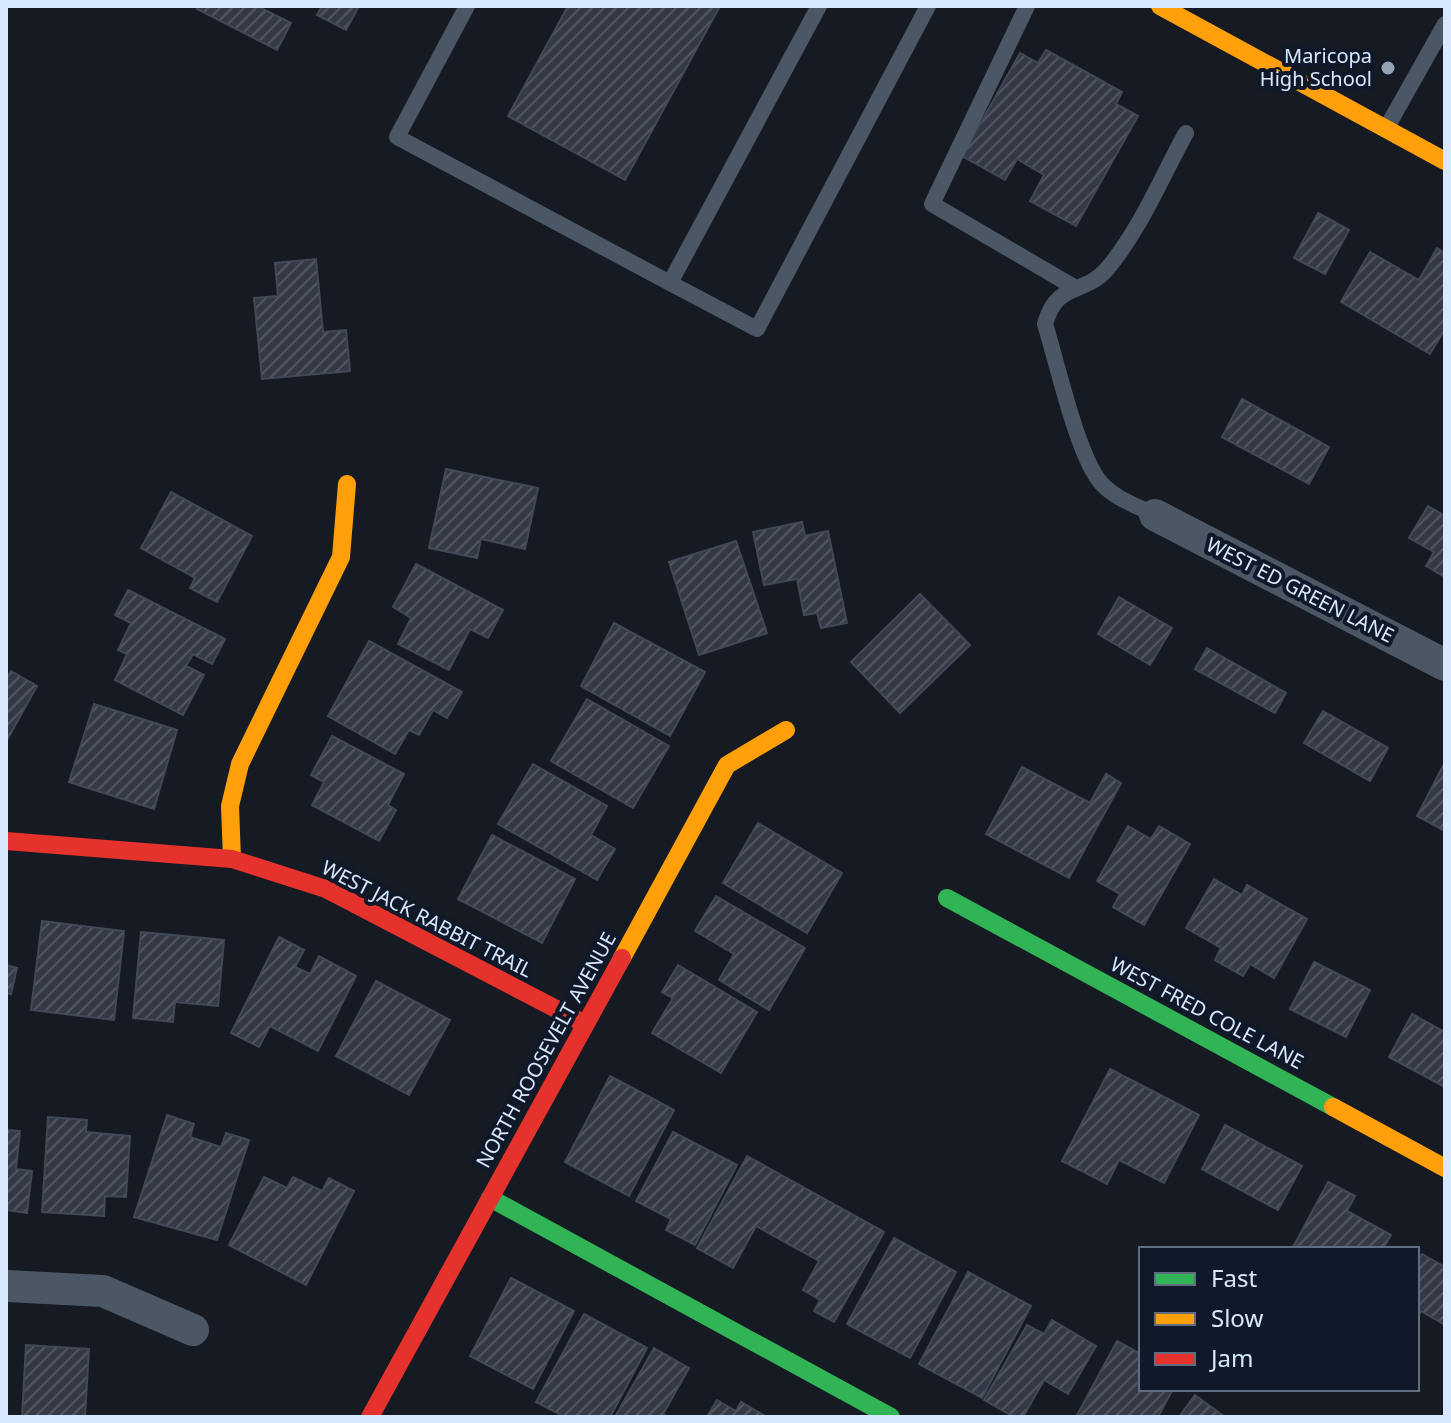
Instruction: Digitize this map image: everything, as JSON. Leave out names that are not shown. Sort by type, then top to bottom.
[{"type":"street","points":[[1160,6],[1445,161]]},
{"type":"street","points":[[232,859],[230,806],[240,764],[341,557],[347,484]]},
{"type":"street","name":"WEST ED GREEN LANE","points":[[1155,515],[1445,665]]},
{"type":"street","name":"NORTH ROOSEVELT AVENUE","points":[[370,1417],[727,765],[786,730]]},
{"type":"street","name":"WEST JACK RABBIT TRAIL","points":[[6,841],[232,859],[326,889],[585,1024]]},
{"type":"street","name":"WEST FRED COLE LANE","points":[[947,898],[1445,1168]]},
{"type":"street","points":[[490,1198],[891,1417]]},
{"type":"street","points":[[6,1286],[103,1291],[193,1330]]},
{"type":"lane","points":[[467,6],[397,137],[757,329],[928,6]]},
{"type":"lane","points":[[670,283],[819,6]]},
{"type":"lane","points":[[1027,6],[932,204],[1074,287]]},
{"type":"lane","points":[[1386,129],[1445,24]]},
{"type":"lane","points":[[1155,515],[1126,501],[1100,483],[1082,445],[1045,324],[1050,305],[1074,287],[1104,273],[1121,251],[1186,133]]},
{"type":"building","points":[[198,6],[257,6],[291,23],[277,50],[197,9]]},
{"type":"building","points":[[322,6],[359,6],[346,30],[317,15]]},
{"type":"building","points":[[568,6],[720,6],[625,180],[508,116]]},
{"type":"building","points":[[1046,50],[1122,92],[1116,104],[1138,116],[1076,226],[1030,201],[1044,175],[1017,159],[1005,180],[962,156],[1020,53],[1038,63]]},
{"type":"building","points":[[1318,213],[1349,230],[1325,274],[1294,258]]},
{"type":"building","points":[[1437,248],[1445,253],[1445,329],[1430,354],[1341,302],[1370,252],[1419,280]]},
{"type":"building","points":[[316,259],[323,332],[346,330],[350,371],[262,379],[254,298],[278,296],[275,263]]},
{"type":"building","points":[[1242,399],[1329,447],[1309,484],[1222,437]]},
{"type":"building","points":[[446,469],[538,488],[525,549],[481,539],[477,558],[429,548]]},
{"type":"building","points":[[171,492],[252,536],[217,602],[190,588],[195,578],[141,548]]},
{"type":"building","points":[[1428,506],[1445,516],[1445,577],[1426,566],[1434,552],[1409,538]]},
{"type":"building","points":[[802,522],[805,536],[828,531],[847,623],[821,628],[817,613],[804,615],[797,579],[764,585],[753,532]]},
{"type":"building","points":[[736,541],[767,633],[699,655],[669,562]]},
{"type":"building","points":[[416,564],[503,610],[488,638],[470,629],[449,670],[398,644],[411,618],[393,607]]},
{"type":"building","points":[[128,590],[225,639],[212,664],[193,654],[186,666],[204,675],[183,715],[115,680],[127,654],[118,650],[131,623],[115,615]]},
{"type":"building","points":[[920,594],[970,645],[900,713],[851,662]]},
{"type":"building","points":[[1119,597],[1172,628],[1150,665],[1098,634]]},
{"type":"building","points":[[614,623],[705,672],[670,736],[581,686]]},
{"type":"building","points":[[369,641],[462,692],[447,718],[433,710],[419,735],[409,730],[395,754],[328,716]]},
{"type":"building","points":[[1207,648],[1286,693],[1275,713],[1195,669]]},
{"type":"building","points":[[11,671],[37,686],[6,742],[6,680]]},
{"type":"building","points":[[587,699],[669,746],[633,808],[551,761]]},
{"type":"building","points":[[94,704],[177,730],[154,809],[69,782]]},
{"type":"building","points":[[1323,711],[1388,748],[1370,781],[1304,743]]},
{"type":"building","points":[[332,736],[404,774],[388,805],[396,810],[379,841],[312,805],[324,782],[311,775]]},
{"type":"building","points":[[1445,762],[1445,831],[1417,816]]},
{"type":"building","points":[[533,764],[607,806],[591,835],[615,849],[597,880],[498,824]]},
{"type":"building","points":[[1022,767],[1090,803],[1106,774],[1121,783],[1069,878],[986,834]]},
{"type":"building","points":[[758,823],[842,873],[807,933],[723,883]]},
{"type":"building","points":[[1128,826],[1151,839],[1159,826],[1190,844],[1144,925],[1113,907],[1120,894],[1097,881]]},
{"type":"building","points":[[492,835],[575,879],[542,943],[458,899]]},
{"type":"building","points":[[1214,879],[1242,895],[1247,885],[1307,919],[1274,978],[1250,964],[1243,976],[1215,960],[1221,948],[1186,928]]},
{"type":"building","points":[[716,896],[805,948],[769,1010],[719,980],[734,954],[695,931]]},
{"type":"building","points":[[42,921],[124,931],[114,1020],[31,1010]]},
{"type":"building","points":[[141,932],[224,940],[218,1006],[175,1002],[173,1022],[133,1018]]},
{"type":"building","points":[[279,937],[304,950],[295,967],[310,974],[319,956],[356,976],[318,1051],[270,1026],[259,1047],[231,1033]]},
{"type":"building","points":[[1314,962],[1370,990],[1346,1037],[1290,1009]]},
{"type":"building","points":[[6,965],[17,968],[11,994],[6,993]]},
{"type":"building","points":[[678,965],[757,1012],[721,1073],[652,1033],[673,998],[662,992]]},
{"type":"building","points":[[376,981],[450,1020],[409,1095],[336,1056]]},
{"type":"building","points":[[1412,1014],[1445,1032],[1445,1087],[1389,1057]]},
{"type":"building","points":[[1110,1069],[1199,1115],[1164,1183],[1119,1160],[1107,1184],[1062,1161]]},
{"type":"building","points":[[610,1076],[674,1110],[629,1196],[565,1162]]},
{"type":"building","points":[[167,1115],[194,1124],[190,1137],[221,1147],[226,1133],[249,1140],[217,1240],[134,1217]]},
{"type":"building","points":[[48,1117],[87,1120],[86,1132],[130,1136],[126,1197],[105,1196],[104,1216],[42,1212]]},
{"type":"building","points":[[1225,1125],[1302,1166],[1278,1210],[1202,1169]]},
{"type":"building","points":[[6,1130],[20,1131],[16,1169],[32,1171],[27,1213],[6,1210]]},
{"type":"building","points":[[673,1132],[737,1165],[695,1245],[666,1230],[671,1219],[636,1201]]},
{"type":"building","points":[[747,1156],[884,1232],[834,1322],[814,1311],[820,1300],[803,1290],[819,1261],[756,1226],[733,1268],[697,1248]]},
{"type":"building","points":[[264,1177],[287,1188],[293,1177],[322,1191],[329,1178],[354,1191],[306,1285],[229,1245]]},
{"type":"building","points":[[1328,1182],[1355,1196],[1347,1211],[1391,1235],[1384,1247],[1293,1247]]},
{"type":"building","points":[[894,1238],[956,1272],[910,1358],[847,1324]]},
{"type":"building","points":[[1422,1254],[1445,1267],[1445,1325],[1421,1311],[1419,1314],[1419,1259]]},
{"type":"building","points":[[968,1272],[1031,1306],[982,1398],[919,1364]]},
{"type":"building","points":[[511,1278],[574,1311],[533,1389],[470,1356]]},
{"type":"building","points":[[584,1314],[647,1348],[610,1417],[565,1417],[536,1402]]},
{"type":"building","points":[[1052,1320],[1096,1346],[1068,1394],[1044,1380],[1023,1417],[1014,1417],[984,1400],[1027,1325],[1044,1334]]},
{"type":"building","points":[[1117,1341],[1139,1353],[1139,1391],[1172,1391],[1158,1417],[1076,1417]]},
{"type":"building","points":[[26,1345],[89,1349],[85,1417],[22,1417]]},
{"type":"building","points":[[654,1348],[689,1368],[663,1414],[668,1417],[615,1417]]},
{"type":"building","points":[[1195,1395],[1225,1417],[1179,1417]]},
{"type":"building","points":[[717,1400],[736,1411],[741,1402],[765,1416],[707,1417]]},
{"type":"traffic: fast","points":[[947,898],[1333,1107]]},
{"type":"traffic: fast","points":[[490,1198],[891,1417]]},
{"type":"traffic: slow","points":[[1160,6],[1445,161]]},
{"type":"traffic: slow","points":[[232,859],[230,806],[240,764],[341,557],[347,484]]},
{"type":"traffic: slow","points":[[622,958],[727,765],[786,730]]},
{"type":"traffic: slow","points":[[1333,1107],[1445,1168]]},
{"type":"traffic: jam","points":[[6,841],[232,859],[326,889],[585,1024]]},
{"type":"traffic: jam","points":[[370,1417],[622,958]]},
{"type":"place","name":"Maricopa High School","points":[[1388,68]]}]
